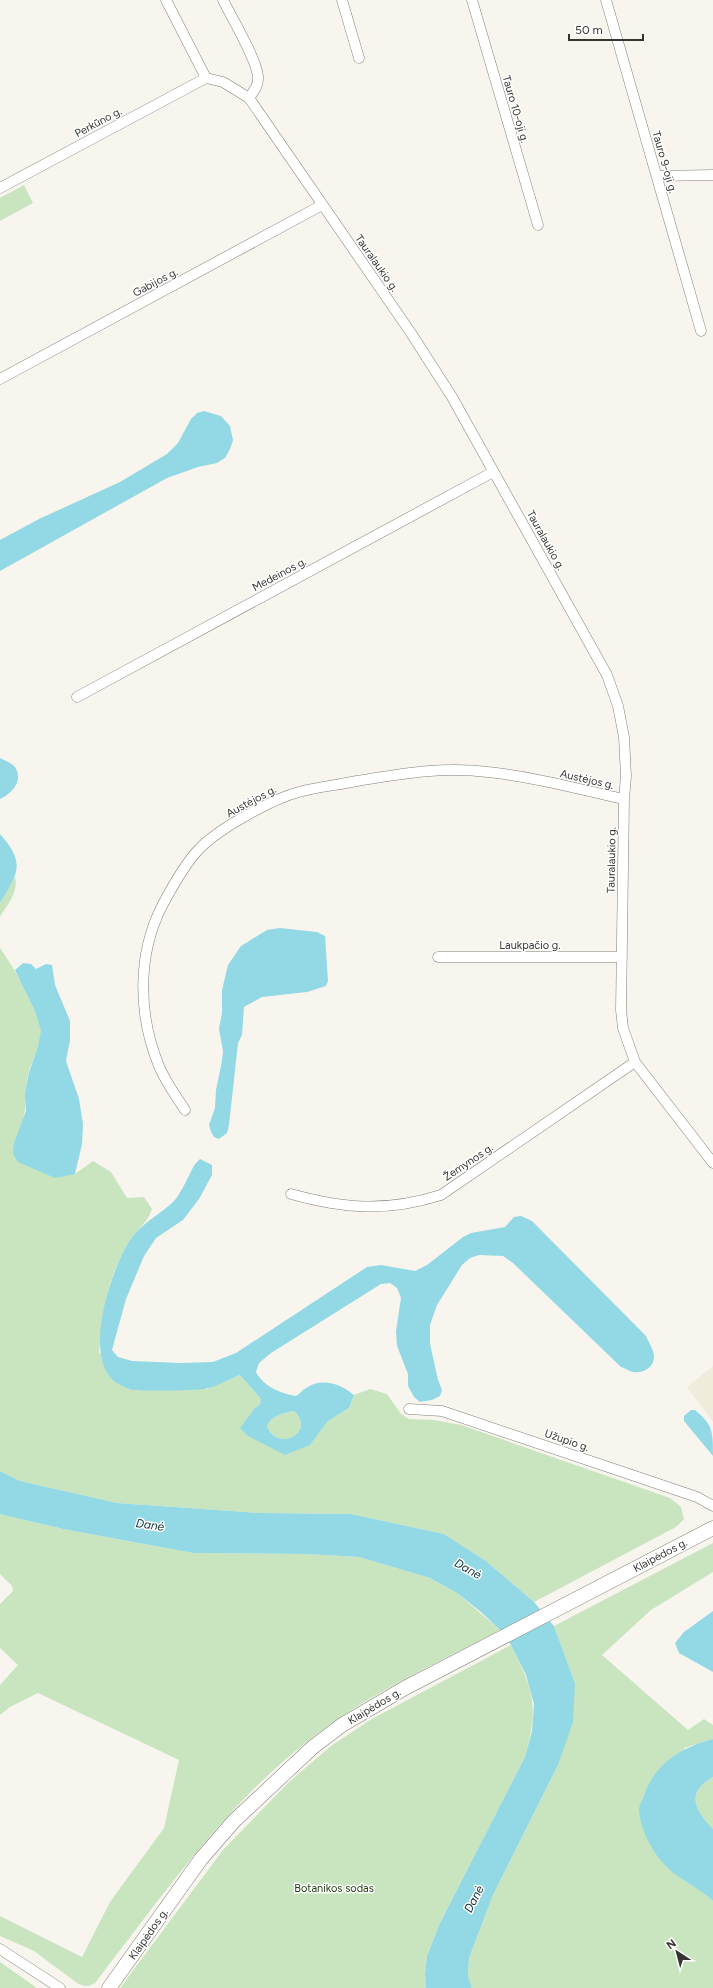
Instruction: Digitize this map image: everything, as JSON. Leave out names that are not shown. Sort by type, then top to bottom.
[{"type":"main road","name":"Klaipėdos g.","points":[[109,1986],[201,1859],[234,1821],[288,1768],[319,1742],[373,1706],[713,1528]]},
{"type":"street","points":[[166,0],[206,78]]},
{"type":"street","points":[[223,0],[255,64],[258,76],[257,87],[249,98]]},
{"type":"street","points":[[342,0],[359,58]]},
{"type":"street","name":"Tauro 10-oji g.","points":[[472,0],[538,225]]},
{"type":"street","name":"Tauro 9-oji g.","points":[[606,0],[701,331]]},
{"type":"street","name":"Tauralaukio g.","points":[[206,78],[223,82],[249,98],[411,333],[440,378],[531,537],[607,675],[618,706],[624,737],[626,776],[624,799],[621,1010],[623,1028],[635,1062],[713,1163]]},
{"type":"street","name":"Perkūno g.","points":[[0,188],[206,78]]},
{"type":"street","points":[[657,176],[713,175]]},
{"type":"street","name":"Gabijos g.","points":[[0,379],[322,205]]},
{"type":"street","name":"Medeinos g.","points":[[77,697],[493,472]]},
{"type":"street","name":"Austėjos g.","points":[[185,1110],[159,1067],[151,1044],[142,987],[147,951],[156,917],[172,887],[200,848],[218,834],[273,801],[299,792],[419,771],[456,770],[487,772],[558,784],[624,799]]},
{"type":"street","name":"Laukpačio g.","points":[[438,957],[622,957]]},
{"type":"street","name":"Žemynos g.","points":[[292,1194],[324,1203],[362,1207],[393,1206],[441,1195],[635,1062]]},
{"type":"street","name":"Užupio g.","points":[[409,1410],[442,1411],[488,1425],[697,1497],[713,1506]]},
{"type":"street","points":[[0,1949],[28,1966],[51,1984],[60,1988]]},
{"type":"shaded area","points":[[713,1366],[713,1422],[687,1387]]},
{"type":"green space","points":[[24,185],[33,203],[0,221],[0,198]]},
{"type":"green space","points":[[15,877],[16,883],[14,893],[0,917],[0,903]]},
{"type":"green space","points":[[0,948],[31,1000],[36,1011],[41,1031],[40,1042],[28,1075],[25,1112],[22,1124],[75,1174],[93,1161],[111,1172],[127,1198],[144,1197],[152,1209],[146,1220],[133,1236],[116,1267],[108,1291],[99,1353],[167,1389],[207,1389],[240,1375],[261,1399],[260,1404],[255,1408],[248,1436],[310,1445],[328,1421],[349,1408],[354,1395],[370,1389],[387,1394],[401,1414],[409,1419],[434,1420],[461,1425],[670,1498],[681,1507],[684,1519],[676,1527],[534,1602],[486,1561],[444,1534],[351,1514],[260,1513],[117,1503],[20,1481],[0,1471]]},
{"type":"green space","points":[[294,1411],[300,1419],[301,1427],[298,1433],[293,1437],[286,1439],[279,1438],[272,1434],[267,1426],[271,1420],[274,1417]]},
{"type":"green space","points":[[0,1514],[63,1529],[193,1553],[307,1554],[359,1557],[430,1578],[457,1593],[500,1630],[399,1682],[350,1711],[304,1744],[245,1797],[168,1888],[95,1983],[84,1986],[77,1983],[34,1951],[0,1936],[0,1916],[82,1957],[110,1902],[164,1828],[179,1760],[38,1693],[10,1707],[0,1715],[0,1685],[18,1665],[0,1648],[0,1604],[13,1591],[12,1586],[0,1574]]},
{"type":"green space","points":[[713,1543],[713,1572],[651,1610],[602,1655],[688,1730],[704,1719],[713,1725],[713,1739],[684,1748],[682,1878],[703,1892],[713,1901],[713,1988],[472,1988],[468,1976],[469,1958],[493,1895],[558,1765],[575,1683],[554,1626]]},
{"type":"green space","name":"Botanikos sodas","points":[[511,1645],[525,1675],[532,1699],[532,1724],[525,1757],[440,1923],[427,1956],[425,1973],[426,1988],[120,1988],[223,1850],[289,1782],[331,1746],[370,1720]]},
{"type":"green space","points":[[713,1777],[713,1829],[701,1815],[696,1802],[696,1795],[704,1783]]},
{"type":"green space","points":[[0,1962],[37,1988],[0,1988]]},
{"type":"water","points":[[204,411],[221,416],[230,426],[233,440],[225,458],[217,463],[198,467],[167,478],[0,571],[0,540],[39,519],[120,482],[167,454],[178,443],[191,419],[197,413]]},
{"type":"water","points":[[0,758],[14,766],[17,771],[18,781],[16,786],[9,794],[0,799]]},
{"type":"water","points":[[0,834],[14,853],[16,868],[15,876],[0,903]]},
{"type":"water","points":[[280,928],[317,932],[325,936],[328,981],[326,986],[307,992],[262,997],[244,1007],[242,1035],[238,1043],[229,1125],[227,1133],[219,1139],[214,1137],[209,1125],[215,1108],[216,1090],[222,1061],[223,1051],[219,1029],[222,1013],[222,990],[228,965],[241,946],[267,930]]},
{"type":"water","points":[[23,963],[31,964],[36,969],[46,964],[52,965],[55,985],[70,1021],[70,1040],[66,1061],[79,1099],[83,1124],[82,1144],[75,1174],[55,1178],[18,1162],[13,1154],[14,1143],[26,1111],[25,1094],[29,1072],[38,1047],[41,1031],[35,1011],[15,970]]},
{"type":"water","points":[[200,1159],[212,1165],[212,1175],[199,1199],[183,1220],[156,1238],[144,1256],[126,1299],[112,1350],[118,1357],[132,1361],[181,1363],[213,1362],[236,1353],[367,1267],[381,1265],[415,1271],[427,1265],[463,1237],[471,1233],[505,1227],[514,1217],[521,1216],[532,1221],[646,1336],[654,1354],[654,1361],[650,1367],[640,1372],[632,1372],[621,1367],[513,1263],[503,1256],[479,1255],[470,1258],[462,1265],[437,1305],[430,1325],[430,1344],[438,1380],[442,1390],[440,1396],[432,1400],[420,1402],[414,1397],[408,1386],[408,1374],[397,1346],[396,1331],[401,1298],[397,1288],[390,1283],[381,1284],[271,1353],[259,1363],[256,1372],[263,1382],[284,1393],[296,1396],[312,1385],[325,1382],[337,1385],[354,1395],[349,1408],[328,1421],[310,1445],[285,1455],[248,1436],[240,1428],[255,1408],[260,1404],[261,1399],[240,1375],[217,1385],[203,1389],[149,1391],[126,1388],[114,1381],[105,1368],[101,1351],[100,1331],[109,1287],[125,1249],[133,1236],[175,1199],[182,1190],[195,1164]],"holes":[[[294,1411],[300,1419],[301,1426],[298,1433],[293,1437],[286,1439],[279,1438],[272,1434],[267,1426],[274,1417]]]},
{"type":"water","points":[[691,1410],[695,1410],[701,1415],[711,1429],[713,1456],[684,1421],[684,1416]]},
{"type":"water","name":"Danė","points":[[0,1471],[20,1481],[117,1503],[260,1513],[351,1514],[444,1534],[486,1561],[534,1602],[554,1626],[575,1683],[573,1722],[558,1765],[493,1895],[469,1958],[468,1976],[472,1988],[426,1988],[425,1973],[427,1956],[440,1923],[525,1757],[532,1731],[534,1704],[526,1675],[511,1645],[500,1630],[481,1612],[457,1593],[430,1578],[359,1557],[307,1554],[193,1553],[63,1529],[0,1514]]},
{"type":"water","points":[[713,1611],[713,1672],[679,1653],[675,1643],[684,1632]]},
{"type":"water","points":[[713,1739],[713,1777],[704,1783],[699,1789],[696,1795],[696,1802],[701,1815],[713,1829],[713,1901],[674,1873],[662,1862],[647,1838],[641,1824],[639,1810],[649,1785],[662,1766],[680,1752],[702,1742]]}]
